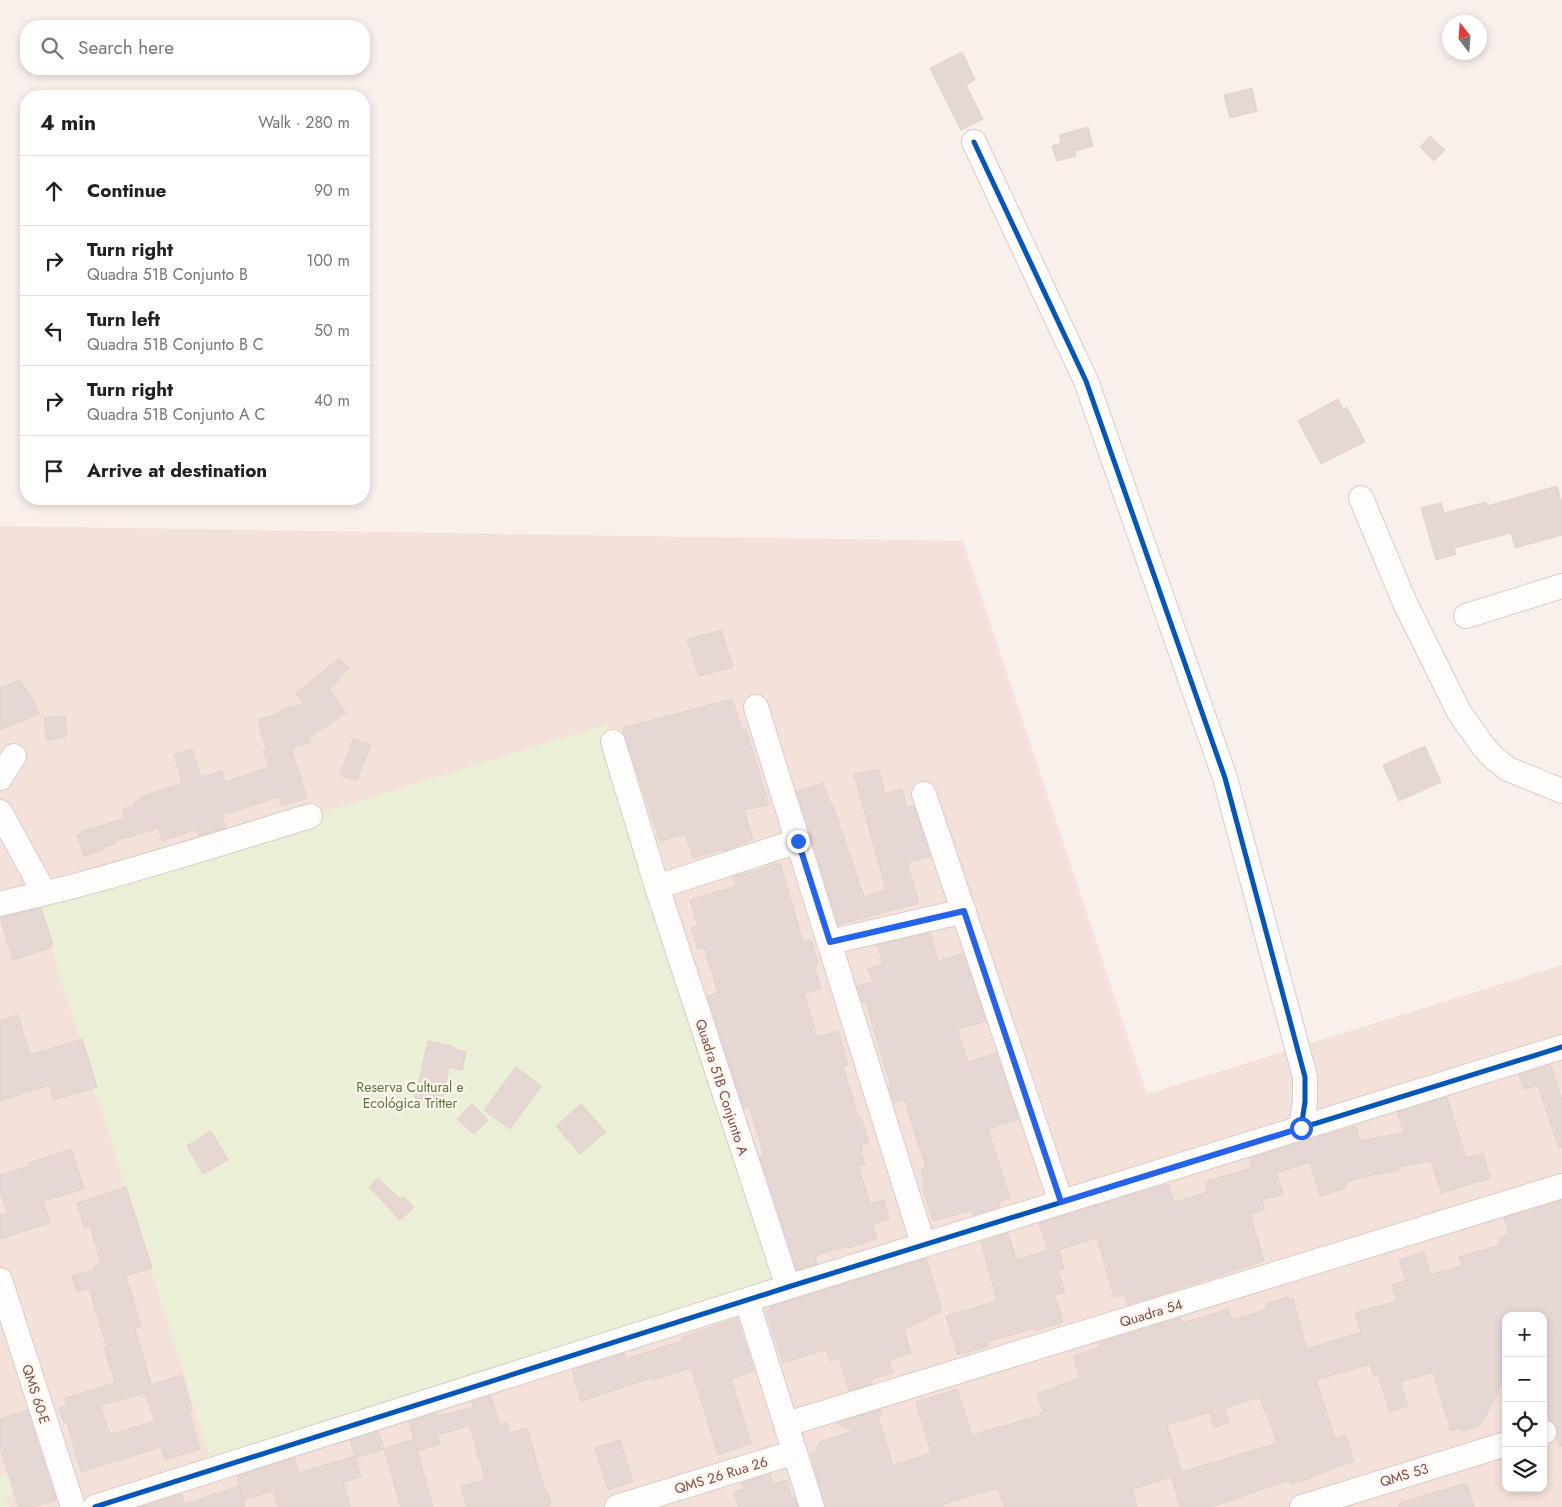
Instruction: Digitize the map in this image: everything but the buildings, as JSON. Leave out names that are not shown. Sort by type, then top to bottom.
[{"type":"street","points":[[974,142],[1086,380],[1225,778],[1305,1077],[1305,1102],[1301,1128]]},
{"type":"street","points":[[1361,498],[1405,603],[1459,712],[1483,746],[1508,769],[1562,791]]},
{"type":"street","points":[[1466,616],[1562,586]]},
{"type":"street","points":[[756,707],[923,1244]]},
{"type":"street","name":"Quadra 51B Conjunto A","points":[[612,742],[788,1287]]},
{"type":"street","points":[[0,778],[14,756]]},
{"type":"street","points":[[924,794],[1061,1202]]},
{"type":"street","points":[[0,812],[44,892]]},
{"type":"street","points":[[0,904],[44,892],[76,886],[310,816]]},
{"type":"street","points":[[657,886],[798,841]]},
{"type":"street","points":[[830,942],[964,911]]},
{"type":"street","points":[[95,1507],[923,1244],[1562,1047]]},
{"type":"street","name":"Quadra 54","points":[[787,1424],[1562,1186]]},
{"type":"street","name":"QMS 60-E","points":[[0,1280],[73,1507]]},
{"type":"street","points":[[747,1301],[812,1507]]},
{"type":"street","name":"QMS 53","points":[[1302,1507],[1502,1445]]},
{"type":"street","name":"QMS 26 Rua 26","points":[[617,1507],[795,1452]]},
{"type":"shaded area","points":[[0,526],[963,541],[1147,1094],[1562,965],[1562,1507],[0,1507]]},
{"type":"green space","name":"Reserva Cultural e Ecológica Tritter","points":[[608,724],[784,1284],[213,1468],[34,892],[310,816]]},
{"type":"green space","points":[[7,1473],[13,1494],[5,1498],[10,1507],[0,1507],[0,1475]]},
{"type":"cycle path","points":[[974,142],[1086,381],[1225,778],[1305,1077],[1305,1102],[1301,1128]]},
{"type":"cycle path","points":[[95,1507],[788,1287],[1562,1047]]},
{"type":"route","points":[[798,841],[830,942],[964,911],[1061,1202],[1301,1128]]}]
